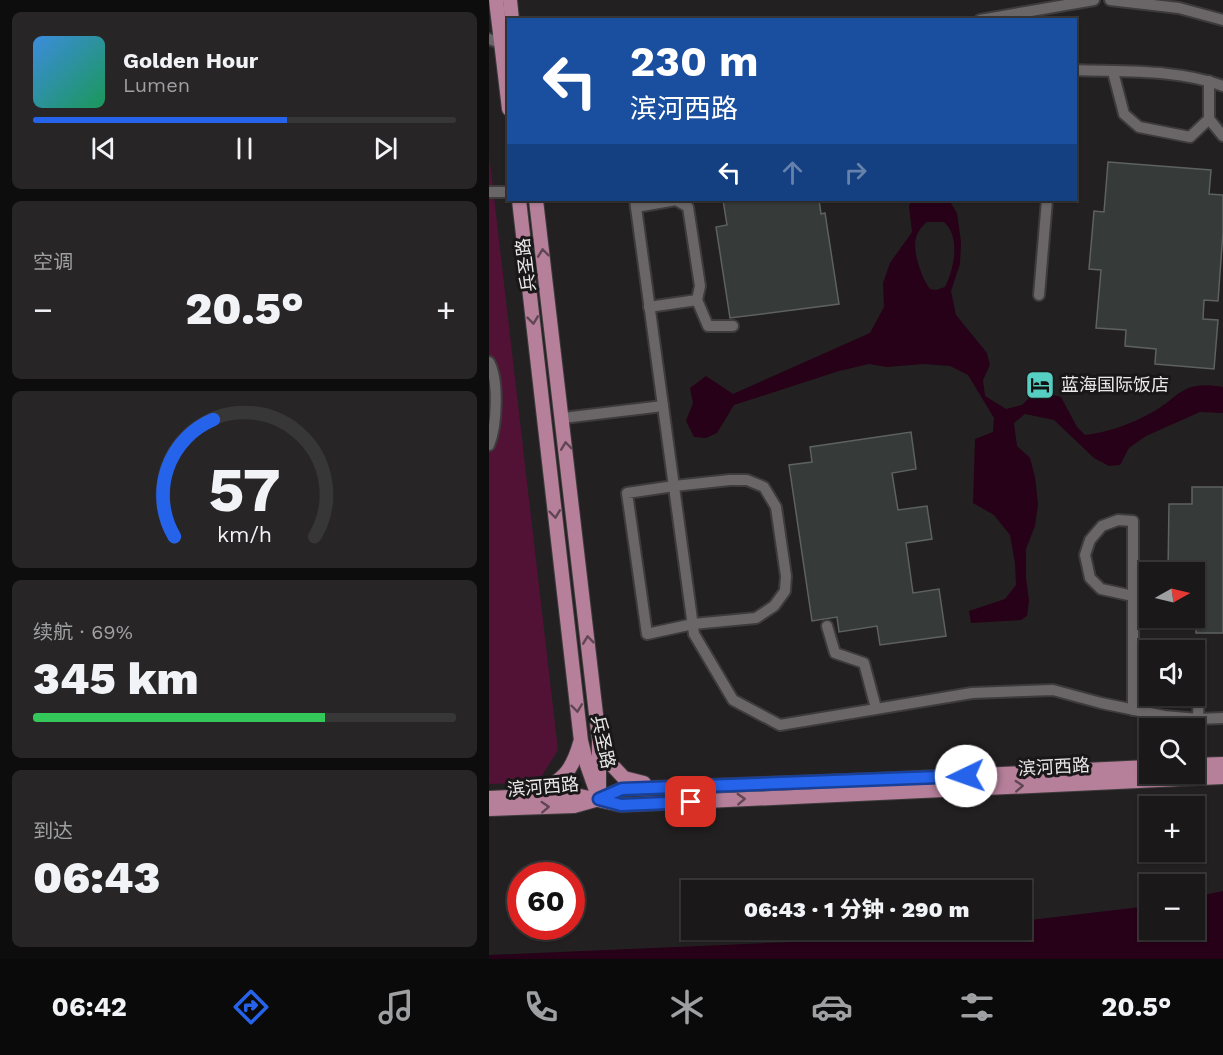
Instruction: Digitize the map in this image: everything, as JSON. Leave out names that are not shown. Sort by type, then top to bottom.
[{"type":"main road","points":[[496,0],[505,20]]},
{"type":"main road","points":[[507,96],[499,43],[510,0]]},
{"type":"main road","name":"兵圣路","points":[[519,201],[581,741],[599,799]]},
{"type":"main road","name":"兵圣路","points":[[536,201],[599,740],[599,799]]},
{"type":"main road","points":[[599,740],[609,762],[624,778],[661,788]]},
{"type":"main road","points":[[530,796],[555,785],[570,769],[576,759],[581,741]]},
{"type":"main road","points":[[1205,765],[1223,764]]},
{"type":"main road","name":"滨河西路","points":[[489,809],[574,806],[622,789],[1139,767]]},
{"type":"main road","name":"滨河西路","points":[[489,798],[571,794],[621,805],[1223,777]]},
{"type":"street","points":[[991,18],[1094,0]]},
{"type":"street","points":[[1110,0],[1179,8],[1223,20]]},
{"type":"street","points":[[1077,70],[1170,75],[1209,81],[1223,86]]},
{"type":"street","points":[[1113,72],[1124,114],[1139,127],[1190,136],[1209,119]]},
{"type":"street","points":[[1209,81],[1209,119],[1223,136]]},
{"type":"street","points":[[489,192],[507,192]]},
{"type":"street","points":[[663,201],[636,203],[694,634],[733,700],[780,725],[972,693],[1053,690],[1133,710],[1187,718]]},
{"type":"street","points":[[678,201],[688,207],[700,286],[697,300],[708,326],[733,326]]},
{"type":"street","points":[[1039,295],[1047,201]]},
{"type":"street","points":[[649,307],[697,300]]},
{"type":"street","points":[[489,362],[494,370],[495,408],[494,434],[489,445]]},
{"type":"street","points":[[563,418],[663,406]]},
{"type":"street","points":[[747,480],[764,487],[776,507],[786,576],[785,591],[774,606],[756,618],[693,624],[647,634],[627,493],[674,486],[747,480]]},
{"type":"street","points":[[1133,596],[1101,589],[1090,578],[1085,555],[1090,540],[1102,526],[1118,520],[1133,522],[1133,596],[1133,710]]},
{"type":"street","points":[[827,626],[834,653],[864,663],[876,708]]},
{"type":"street","points":[[1205,719],[1223,718]]},
{"type":"shaded area","points":[[489,154],[558,750],[538,782],[489,784]]},
{"type":"shaded area","points":[[912,201],[950,201],[957,213],[961,242],[960,264],[951,291],[956,315],[987,353],[990,365],[983,380],[985,396],[1006,409],[1022,405],[1032,395],[1046,393],[1061,397],[1077,427],[1085,435],[1132,422],[1158,409],[1188,388],[1208,385],[1223,387],[1223,413],[1200,412],[1146,436],[1129,448],[1120,465],[1109,466],[1094,458],[1054,420],[1025,414],[1014,423],[1017,446],[1030,458],[1038,504],[1035,526],[1026,549],[1029,601],[1027,616],[1021,620],[971,623],[969,611],[1005,599],[1016,585],[1010,535],[994,515],[973,503],[975,439],[993,432],[994,418],[968,375],[950,366],[923,364],[887,367],[869,364],[839,371],[734,405],[717,433],[706,438],[694,437],[686,421],[693,403],[690,388],[706,376],[733,394],[870,333],[884,307],[883,283],[890,263],[912,232],[909,206]],"holes":[[[927,222],[944,222],[949,228],[954,244],[951,271],[945,287],[930,289],[919,265],[916,238]]]},
{"type":"shaded area","points":[[1223,891],[1223,959],[489,959],[489,955],[839,940],[1032,940],[1032,920],[1139,907],[1139,940],[1205,940],[1205,895]]},
{"type":"building","points":[[1108,162],[1211,170],[1209,194],[1223,195],[1218,301],[1204,300],[1203,319],[1218,320],[1214,369],[1155,364],[1156,349],[1125,346],[1126,330],[1096,328],[1101,270],[1089,269],[1094,211],[1104,212]]},
{"type":"building","points":[[723,201],[819,201],[821,214],[825,213],[839,304],[730,318],[716,227],[727,225]]},
{"type":"building","points":[[911,432],[916,469],[892,473],[898,510],[927,506],[932,539],[906,543],[913,593],[939,589],[946,636],[880,645],[877,626],[839,632],[837,617],[812,621],[789,465],[812,462],[810,447]]},
{"type":"building","points":[[1192,487],[1223,487],[1223,633],[1196,633],[1196,628],[1205,628],[1205,562],[1168,562],[1169,504],[1192,504]]},
{"type":"place","name":"蓝海国际饭店","points":[[1040,385]]},
{"type":"route","points":[[691,802],[621,805],[599,799],[622,789],[966,776]]}]
